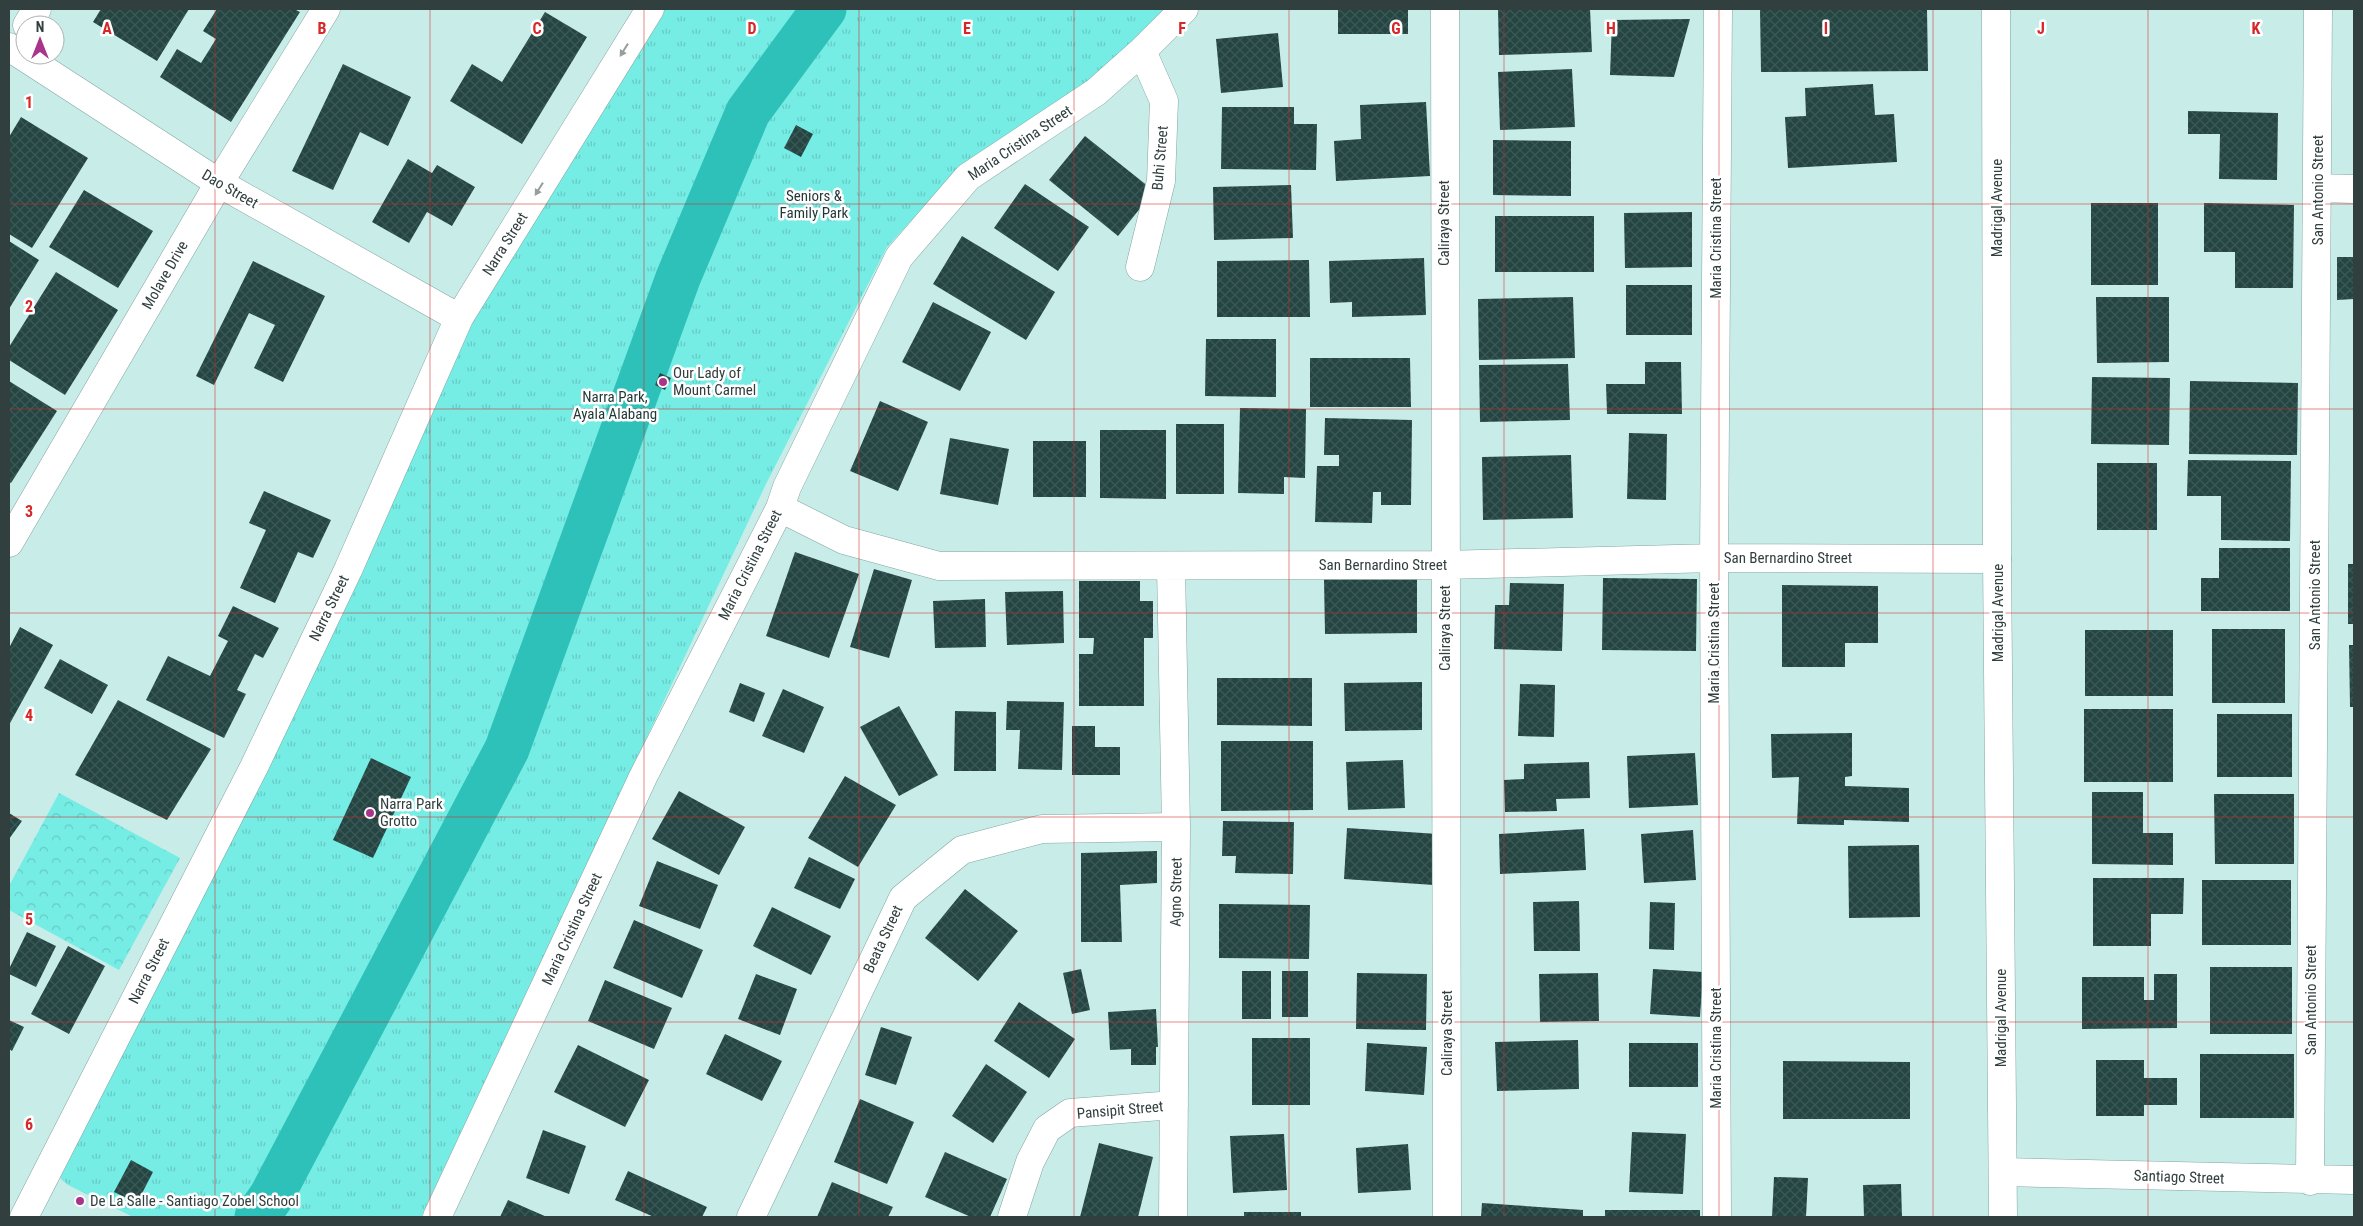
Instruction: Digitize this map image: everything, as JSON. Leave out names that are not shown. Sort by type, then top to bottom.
[{"type":"street","name":"Molave Drive","points":[[9,544],[219,183],[326,9]]},
{"type":"street","name":"Narra Street","points":[[24,1217],[254,767],[352,561],[459,318],[650,9]]},
{"type":"street","name":"Maria Cristina Street","points":[[437,1217],[643,777],[780,508],[787,487],[899,257],[968,177],[1096,92],[1142,51],[1184,9]]},
{"type":"street","name":"Caliraya Street","points":[[1445,9],[1444,565],[1447,1217]]},
{"type":"street","name":"Maria Cristina Street","points":[[1717,1217],[1714,558],[1718,9]]},
{"type":"street","name":"Madrigal Avenue","points":[[1996,9],[2003,1217]]},
{"type":"street","name":"San Antonio Street","points":[[2310,1181],[2318,9]]},
{"type":"street","name":"Dao Street","points":[[14,45],[219,183],[459,318]]},
{"type":"street","name":"Buhi Street","points":[[1140,268],[1161,181],[1164,101],[1142,51]]},
{"type":"street","points":[[2318,188],[2354,189]]},
{"type":"street","name":"San Bernardino Street","points":[[780,508],[844,540],[939,566],[1444,565],[1714,558],[1998,559]]},
{"type":"street","name":"Agno Street","points":[[1171,566],[1176,827],[1173,1217]]},
{"type":"street","name":"Beata Street","points":[[751,1217],[903,898],[962,850],[1042,829],[1176,827]]},
{"type":"street","name":"Pansipit Street","points":[[1012,1217],[1030,1162],[1047,1130],[1070,1113],[1174,1105]]},
{"type":"street","name":"Santiago Street","points":[[2003,1172],[2310,1181],[2354,1180]]},
{"type":"green space","name":"Narra Park, Ayala Alabang","points":[[658,9],[1166,9],[1096,78],[965,162],[887,247],[766,484],[421,1217],[133,1217],[68,1185],[60,1178],[265,767],[463,328]]},
{"type":"green space","points":[[59,793],[180,858],[119,970],[9,910],[9,886]]},
{"type":"building","points":[[101,9],[189,9],[157,61],[93,22]]},
{"type":"building","points":[[217,9],[294,9],[300,12],[231,122],[160,77],[177,49],[201,63],[216,39],[203,31]]},
{"type":"building","points":[[1338,9],[1408,9],[1408,34],[1338,34]]},
{"type":"building","points":[[1498,9],[1590,9],[1592,52],[1499,55]]},
{"type":"building","points":[[1760,9],[1927,9],[1928,71],[1761,72]]},
{"type":"building","points":[[545,12],[587,37],[522,144],[450,101],[472,64],[502,82]]},
{"type":"building","points":[[1690,19],[1674,77],[1610,75],[1612,20]]},
{"type":"building","points":[[1278,33],[1283,87],[1221,93],[1216,39]]},
{"type":"building","points":[[343,64],[411,97],[388,146],[360,132],[333,190],[292,171]]},
{"type":"building","points":[[1572,69],[1575,127],[1500,130],[1498,72]]},
{"type":"building","points":[[1873,84],[1875,115],[1894,114],[1897,162],[1788,168],[1785,117],[1806,116],[1805,88]]},
{"type":"building","points":[[1426,102],[1430,176],[1336,181],[1334,141],[1361,139],[1360,105]]},
{"type":"building","points":[[1222,107],[1294,107],[1294,124],[1317,124],[1316,170],[1221,169]]},
{"type":"building","points":[[2188,111],[2278,113],[2277,180],[2219,179],[2220,134],[2188,134]]},
{"type":"building","points":[[21,117],[88,158],[32,248],[9,234],[9,137]]},
{"type":"building","points":[[796,125],[813,134],[801,157],[784,148]]},
{"type":"building","points":[[1085,136],[1154,191],[1118,236],[1049,180]]},
{"type":"building","points":[[1493,140],[1571,141],[1571,196],[1493,195]]},
{"type":"building","points":[[408,159],[432,173],[437,165],[475,187],[452,226],[427,212],[409,243],[372,222]]},
{"type":"building","points":[[1025,184],[1089,227],[1058,271],[994,228]]},
{"type":"building","points":[[1291,185],[1293,238],[1214,240],[1213,187]]},
{"type":"building","points":[[84,190],[153,231],[118,288],[49,247]]},
{"type":"building","points":[[2091,203],[2158,203],[2158,285],[2091,285]]},
{"type":"building","points":[[2204,203],[2294,205],[2293,288],[2235,288],[2235,252],[2204,252]]},
{"type":"building","points":[[1692,212],[1692,267],[1625,268],[1624,213]]},
{"type":"building","points":[[1495,216],[1594,216],[1594,272],[1495,272]]},
{"type":"building","points":[[962,236],[1055,292],[1026,340],[933,284]]},
{"type":"building","points":[[9,241],[39,260],[9,309]]},
{"type":"building","points":[[2337,257],[2354,257],[2354,299],[2337,300]]},
{"type":"building","points":[[1424,258],[1426,315],[1352,317],[1352,302],[1330,303],[1329,261]]},
{"type":"building","points":[[1309,260],[1310,317],[1217,317],[1217,261]]},
{"type":"building","points":[[253,261],[325,296],[283,382],[254,368],[275,325],[249,313],[214,385],[196,376]]},
{"type":"building","points":[[56,272],[118,310],[65,395],[9,360],[9,347]]},
{"type":"building","points":[[1626,285],[1692,285],[1692,335],[1626,335]]},
{"type":"building","points":[[1573,297],[1575,358],[1479,360],[1478,299]]},
{"type":"building","points":[[2096,297],[2169,297],[2169,362],[2097,363]]},
{"type":"building","points":[[933,302],[991,332],[960,391],[902,362]]},
{"type":"building","points":[[1206,339],[1276,339],[1276,397],[1205,396]]},
{"type":"building","points":[[1310,358],[1410,358],[1411,407],[1310,407]]},
{"type":"building","points":[[1645,362],[1681,362],[1682,414],[1607,414],[1606,384],[1645,384]]},
{"type":"building","points":[[1568,364],[1570,420],[1480,422],[1479,365]]},
{"type":"building","name":"Our Lady of Mount Carmel","points":[[660,373],[671,378],[665,390],[655,385]]},
{"type":"building","points":[[2092,377],[2170,378],[2169,445],[2091,444]]},
{"type":"building","points":[[9,381],[57,411],[11,483],[9,482]]},
{"type":"building","points":[[2190,381],[2298,383],[2297,455],[2189,454]]},
{"type":"building","points":[[880,401],[928,422],[898,491],[850,471]]},
{"type":"building","points":[[1240,408],[1306,409],[1305,478],[1284,477],[1284,494],[1238,493]]},
{"type":"building","points":[[1325,418],[1412,420],[1411,505],[1381,505],[1381,492],[1373,492],[1372,523],[1315,522],[1317,466],[1339,466],[1339,455],[1324,455]]},
{"type":"building","points":[[1176,424],[1224,424],[1224,494],[1176,494]]},
{"type":"building","points":[[1100,430],[1166,430],[1166,499],[1100,498]]},
{"type":"building","points":[[1629,433],[1667,434],[1666,500],[1627,499]]},
{"type":"building","points":[[950,438],[1009,449],[998,505],[940,494]]},
{"type":"building","points":[[1033,441],[1086,441],[1086,497],[1033,497]]},
{"type":"building","points":[[1571,455],[1573,518],[1483,520],[1482,457]]},
{"type":"building","points":[[2188,460],[2291,461],[2290,541],[2221,540],[2221,496],[2187,496]]},
{"type":"building","points":[[2097,463],[2157,463],[2157,530],[2097,530]]},
{"type":"building","points":[[264,491],[331,520],[313,558],[298,552],[275,603],[240,588],[266,530],[249,523]]},
{"type":"building","points":[[2219,548],[2290,548],[2290,611],[2201,611],[2201,578],[2219,578]]},
{"type":"building","points":[[795,552],[859,574],[829,658],[766,636]]},
{"type":"building","points":[[2348,564],[2354,564],[2354,624],[2348,624]]},
{"type":"building","points":[[874,569],[912,580],[889,658],[850,647]]},
{"type":"building","points":[[1417,577],[1417,633],[1325,634],[1324,578]]},
{"type":"building","points":[[1603,578],[1697,579],[1696,651],[1602,650]]},
{"type":"building","points":[[1079,581],[1140,581],[1140,601],[1153,601],[1153,638],[1144,638],[1144,706],[1079,706],[1079,654],[1093,654],[1094,638],[1079,638]]},
{"type":"building","points":[[1510,583],[1564,584],[1562,651],[1494,649],[1495,605],[1509,605]]},
{"type":"building","points":[[1782,585],[1878,586],[1878,643],[1845,643],[1845,667],[1782,667]]},
{"type":"building","points":[[1063,591],[1064,643],[1007,645],[1005,592]]},
{"type":"building","points":[[985,599],[986,647],[935,648],[933,601]]},
{"type":"building","points":[[233,606],[279,628],[263,658],[255,654],[237,690],[246,694],[224,738],[146,700],[168,656],[210,676],[228,641],[218,636]]},
{"type":"building","points":[[20,627],[53,645],[9,725],[9,648]]},
{"type":"building","points":[[2212,629],[2285,629],[2285,703],[2212,703]]},
{"type":"building","points":[[2085,630],[2173,630],[2173,696],[2085,696]]},
{"type":"building","points":[[2349,645],[2354,645],[2354,707],[2350,707]]},
{"type":"building","points":[[60,659],[108,685],[92,714],[44,688]]},
{"type":"building","points":[[1217,678],[1312,678],[1312,726],[1217,725]]},
{"type":"building","points":[[1422,682],[1422,730],[1345,731],[1344,683]]},
{"type":"building","points":[[740,683],[765,693],[754,722],[729,712]]},
{"type":"building","points":[[1520,684],[1555,685],[1554,737],[1518,736]]},
{"type":"building","points":[[783,689],[824,707],[804,753],[762,736]]},
{"type":"building","points":[[118,700],[211,749],[167,820],[75,775]]},
{"type":"building","points":[[1007,701],[1064,702],[1062,770],[1018,769],[1020,730],[1006,730]]},
{"type":"building","points":[[899,706],[938,775],[899,796],[860,727]]},
{"type":"building","points":[[2084,709],[2173,709],[2173,782],[2084,782]]},
{"type":"building","points":[[955,711],[996,712],[996,771],[954,771]]},
{"type":"building","points":[[2217,714],[2292,714],[2292,777],[2217,777]]},
{"type":"building","points":[[1072,726],[1095,726],[1095,747],[1120,747],[1120,775],[1072,775]]},
{"type":"building","points":[[1852,733],[1852,776],[1845,777],[1845,786],[1909,788],[1909,822],[1844,820],[1844,825],[1797,824],[1799,777],[1772,778],[1771,734]]},
{"type":"building","points":[[1221,741],[1313,741],[1313,810],[1221,811]]},
{"type":"building","points":[[1695,753],[1698,805],[1629,808],[1627,756]]},
{"type":"building","name":"Narra Park Grotto","points":[[371,758],[411,777],[373,858],[333,840]]},
{"type":"building","points":[[1403,760],[1405,808],[1348,810],[1346,762]]},
{"type":"building","points":[[1589,762],[1590,798],[1556,799],[1557,811],[1505,812],[1504,780],[1524,779],[1524,764]]},
{"type":"building","points":[[845,776],[896,805],[858,867],[808,838]]},
{"type":"building","points":[[679,791],[745,827],[719,875],[652,839]]},
{"type":"building","points":[[2092,792],[2143,792],[2143,833],[2173,833],[2173,865],[2092,864]]},
{"type":"building","points":[[2214,794],[2294,794],[2294,864],[2215,864]]},
{"type":"building","points":[[9,813],[22,821],[9,839]]},
{"type":"building","points":[[1223,821],[1294,822],[1293,874],[1235,873],[1236,856],[1222,856]]},
{"type":"building","points":[[1347,828],[1438,834],[1434,885],[1344,879]]},
{"type":"building","points":[[1584,829],[1586,870],[1500,874],[1499,834]]},
{"type":"building","points":[[1693,830],[1696,880],[1644,883],[1641,834]]},
{"type":"building","points":[[1919,845],[1920,917],[1849,918],[1848,846]]},
{"type":"building","points":[[1157,851],[1157,883],[1120,885],[1122,942],[1081,942],[1081,853]]},
{"type":"building","points":[[809,857],[855,879],[840,909],[794,888]]},
{"type":"building","points":[[657,861],[718,885],[700,929],[639,906]]},
{"type":"building","points":[[2093,878],[2184,878],[2183,914],[2151,914],[2151,946],[2093,946]]},
{"type":"building","points":[[2202,880],[2291,880],[2291,945],[2202,945]]},
{"type":"building","points":[[965,889],[1018,931],[978,981],[925,938]]},
{"type":"building","points":[[1579,901],[1580,951],[1534,951],[1533,902]]},
{"type":"building","points":[[1650,902],[1675,903],[1674,950],[1649,949]]},
{"type":"building","points":[[1219,904],[1310,905],[1309,959],[1219,958]]},
{"type":"building","points":[[772,907],[831,936],[811,975],[753,946]]},
{"type":"building","points":[[634,920],[703,950],[682,998],[613,968]]},
{"type":"building","points":[[27,932],[56,946],[36,987],[9,974],[9,969]]},
{"type":"building","points":[[68,946],[105,966],[69,1034],[31,1014]]},
{"type":"building","points":[[2210,967],[2292,967],[2292,1034],[2210,1034]]},
{"type":"building","points":[[1081,969],[1090,1010],[1072,1014],[1063,973]]},
{"type":"building","points":[[1653,969],[1703,972],[1700,1017],[1650,1014]]},
{"type":"building","points":[[1242,971],[1271,971],[1271,1019],[1242,1019]]},
{"type":"building","points":[[1282,971],[1308,971],[1308,1017],[1282,1017]]},
{"type":"building","points":[[1357,973],[1427,974],[1426,1030],[1356,1029]]},
{"type":"building","points":[[1598,973],[1599,1021],[1540,1022],[1539,974]]},
{"type":"building","points":[[756,974],[797,989],[780,1035],[738,1019]]},
{"type":"building","points":[[2154,974],[2177,974],[2177,1028],[2082,1029],[2082,977],[2144,977],[2144,1000],[2154,1000]]},
{"type":"building","points":[[605,980],[672,1008],[654,1049],[588,1021]]},
{"type":"building","points":[[1019,1002],[1075,1039],[1049,1078],[994,1041]]},
{"type":"building","points":[[1156,1009],[1158,1047],[1156,1047],[1156,1065],[1131,1065],[1131,1049],[1110,1050],[1108,1012]]},
{"type":"building","points":[[9,1020],[24,1027],[12,1051],[9,1049]]},
{"type":"building","points":[[881,1027],[912,1037],[896,1085],[865,1075]]},
{"type":"building","points":[[725,1034],[782,1061],[762,1101],[706,1074]]},
{"type":"building","points":[[1252,1038],[1310,1038],[1310,1105],[1252,1105]]},
{"type":"building","points":[[1578,1040],[1579,1089],[1497,1091],[1495,1042]]},
{"type":"building","points":[[1367,1043],[1427,1047],[1424,1095],[1365,1091]]},
{"type":"building","points":[[1629,1043],[1698,1043],[1698,1087],[1629,1087]]},
{"type":"building","points":[[578,1045],[649,1080],[625,1127],[554,1092]]},
{"type":"building","points":[[2200,1054],[2294,1054],[2294,1118],[2200,1118]]},
{"type":"building","points":[[2096,1060],[2144,1060],[2144,1078],[2177,1078],[2177,1105],[2144,1105],[2144,1116],[2096,1116]]},
{"type":"building","points":[[1783,1061],[1910,1062],[1910,1119],[1783,1119]]},
{"type":"building","points":[[986,1064],[1027,1092],[993,1143],[952,1116]]},
{"type":"building","points":[[860,1099],[914,1122],[887,1184],[834,1162]]},
{"type":"building","points":[[543,1130],[586,1146],[569,1194],[526,1178]]},
{"type":"building","points":[[1632,1132],[1686,1134],[1683,1194],[1629,1192]]},
{"type":"building","points":[[1284,1134],[1287,1190],[1233,1193],[1230,1136]]},
{"type":"building","points":[[1099,1143],[1153,1157],[1138,1217],[1080,1217]]},
{"type":"building","points":[[1408,1144],[1411,1190],[1358,1193],[1356,1148]]},
{"type":"building","points":[[945,1152],[1007,1179],[990,1217],[971,1217],[925,1197]]},
{"type":"building","points":[[131,1160],[153,1172],[137,1203],[114,1192]]},
{"type":"building","points":[[628,1171],[707,1207],[702,1217],[654,1217],[615,1200]]},
{"type":"building","points":[[1774,1177],[1808,1178],[1806,1217],[1772,1217]]},
{"type":"building","points":[[832,1182],[893,1207],[888,1217],[817,1217]]},
{"type":"building","points":[[1901,1184],[1902,1217],[1864,1217],[1863,1185]]},
{"type":"building","points":[[508,1200],[547,1217],[500,1217]]},
{"type":"building","points":[[1482,1203],[1583,1210],[1583,1217],[1481,1217]]},
{"type":"building","points":[[1605,1210],[1700,1210],[1700,1217],[1605,1217]]},
{"type":"building","points":[[1244,1212],[1301,1212],[1301,1217],[1244,1217]]},
{"type":"waterway","points":[[257,1217],[271,1197],[507,749],[678,278],[748,112],[824,9]]},
{"type":"place","name":"Our Lady of Mount Carmel","points":[[663,382]]},
{"type":"place","name":"Narra Park Grotto","points":[[370,813]]},
{"type":"place","name":"De La Salle - Santiago Zobel School","points":[[80,1201]]},
{"type":"park label","name":"Seniors & Family Park","points":[[814,204]]}]
